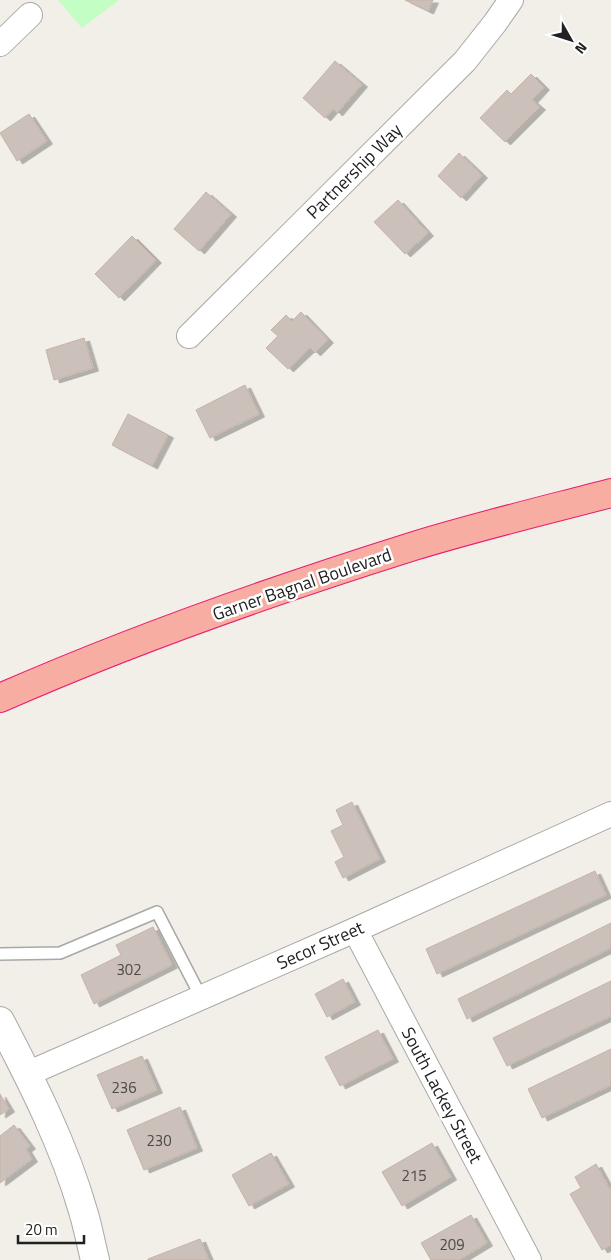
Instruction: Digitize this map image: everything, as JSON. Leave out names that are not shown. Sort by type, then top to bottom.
[{"type":"highway","name":"Garner Bagnal Boulevard","points":[[0,698],[59,673],[246,602],[416,546],[611,493]]},
{"type":"street","name":"Partnership Way","points":[[189,336],[465,61],[495,24],[511,0]]},
{"type":"street","points":[[0,44],[30,15]]},
{"type":"street","name":"Secor Street","points":[[28,1074],[355,930],[611,814]]},
{"type":"street","name":"South Lackey Street","points":[[355,930],[529,1260]]},
{"type":"street","points":[[0,1022],[28,1074],[64,1157],[83,1211],[95,1260]]},
{"type":"lane","points":[[0,954],[60,953],[157,912],[201,997]]},
{"type":"green space","points":[[58,0],[119,0],[82,28]]},
{"type":"building","points":[[405,0],[433,0],[428,11]]},
{"type":"building","points":[[335,61],[362,84],[337,113],[333,109],[325,118],[303,98]]},
{"type":"building","points":[[531,74],[544,87],[532,100],[540,107],[505,142],[480,118],[507,90],[511,94]]},
{"type":"building","points":[[29,114],[47,141],[17,161],[0,133]]},
{"type":"building","points":[[459,153],[482,175],[461,198],[438,176]]},
{"type":"building","points":[[206,192],[231,214],[199,251],[174,229]]},
{"type":"building","points":[[398,200],[428,233],[405,254],[374,222]]},
{"type":"building","points":[[132,236],[156,260],[119,298],[95,274]]},
{"type":"building","points":[[301,312],[328,340],[315,353],[310,348],[288,369],[266,348],[278,336],[271,330],[286,315],[292,321]]},
{"type":"building","points":[[84,338],[93,368],[54,380],[46,350]]},
{"type":"building","points":[[245,385],[259,414],[210,438],[196,410]]},
{"type":"building","points":[[128,414],[168,435],[152,466],[112,445]]},
{"type":"building","points":[[352,802],[380,859],[343,878],[335,862],[344,857],[331,831],[343,825],[336,810]]},
{"type":"building","points":[[595,871],[606,895],[437,974],[426,949]]},
{"type":"building","points":[[611,923],[611,948],[467,1019],[458,999]]},
{"type":"building","points":[[153,927],[172,965],[94,1004],[81,975],[121,955],[116,945]]},
{"type":"building","points":[[343,979],[355,1002],[327,1017],[315,994]]},
{"type":"building","points":[[611,981],[611,1016],[507,1066],[493,1038]]},
{"type":"building","points":[[378,1030],[393,1059],[340,1086],[325,1057]]},
{"type":"building","points":[[611,1049],[611,1085],[542,1118],[528,1089]]},
{"type":"building","points":[[142,1056],[157,1090],[112,1109],[97,1075]]},
{"type":"building","points":[[0,1094],[9,1109],[0,1115]]},
{"type":"building","points":[[180,1107],[197,1148],[144,1170],[127,1130]]},
{"type":"building","points":[[14,1125],[30,1146],[26,1149],[32,1159],[0,1183],[0,1136]]},
{"type":"building","points":[[432,1143],[451,1177],[402,1206],[382,1172]]},
{"type":"building","points":[[271,1153],[289,1184],[249,1206],[232,1175]]},
{"type":"building","points":[[596,1164],[611,1191],[611,1245],[602,1250],[570,1194],[581,1188],[575,1177]]},
{"type":"building","points":[[471,1215],[487,1243],[459,1260],[431,1260],[421,1243]]},
{"type":"building","points":[[200,1239],[209,1260],[148,1260],[148,1259]]}]
